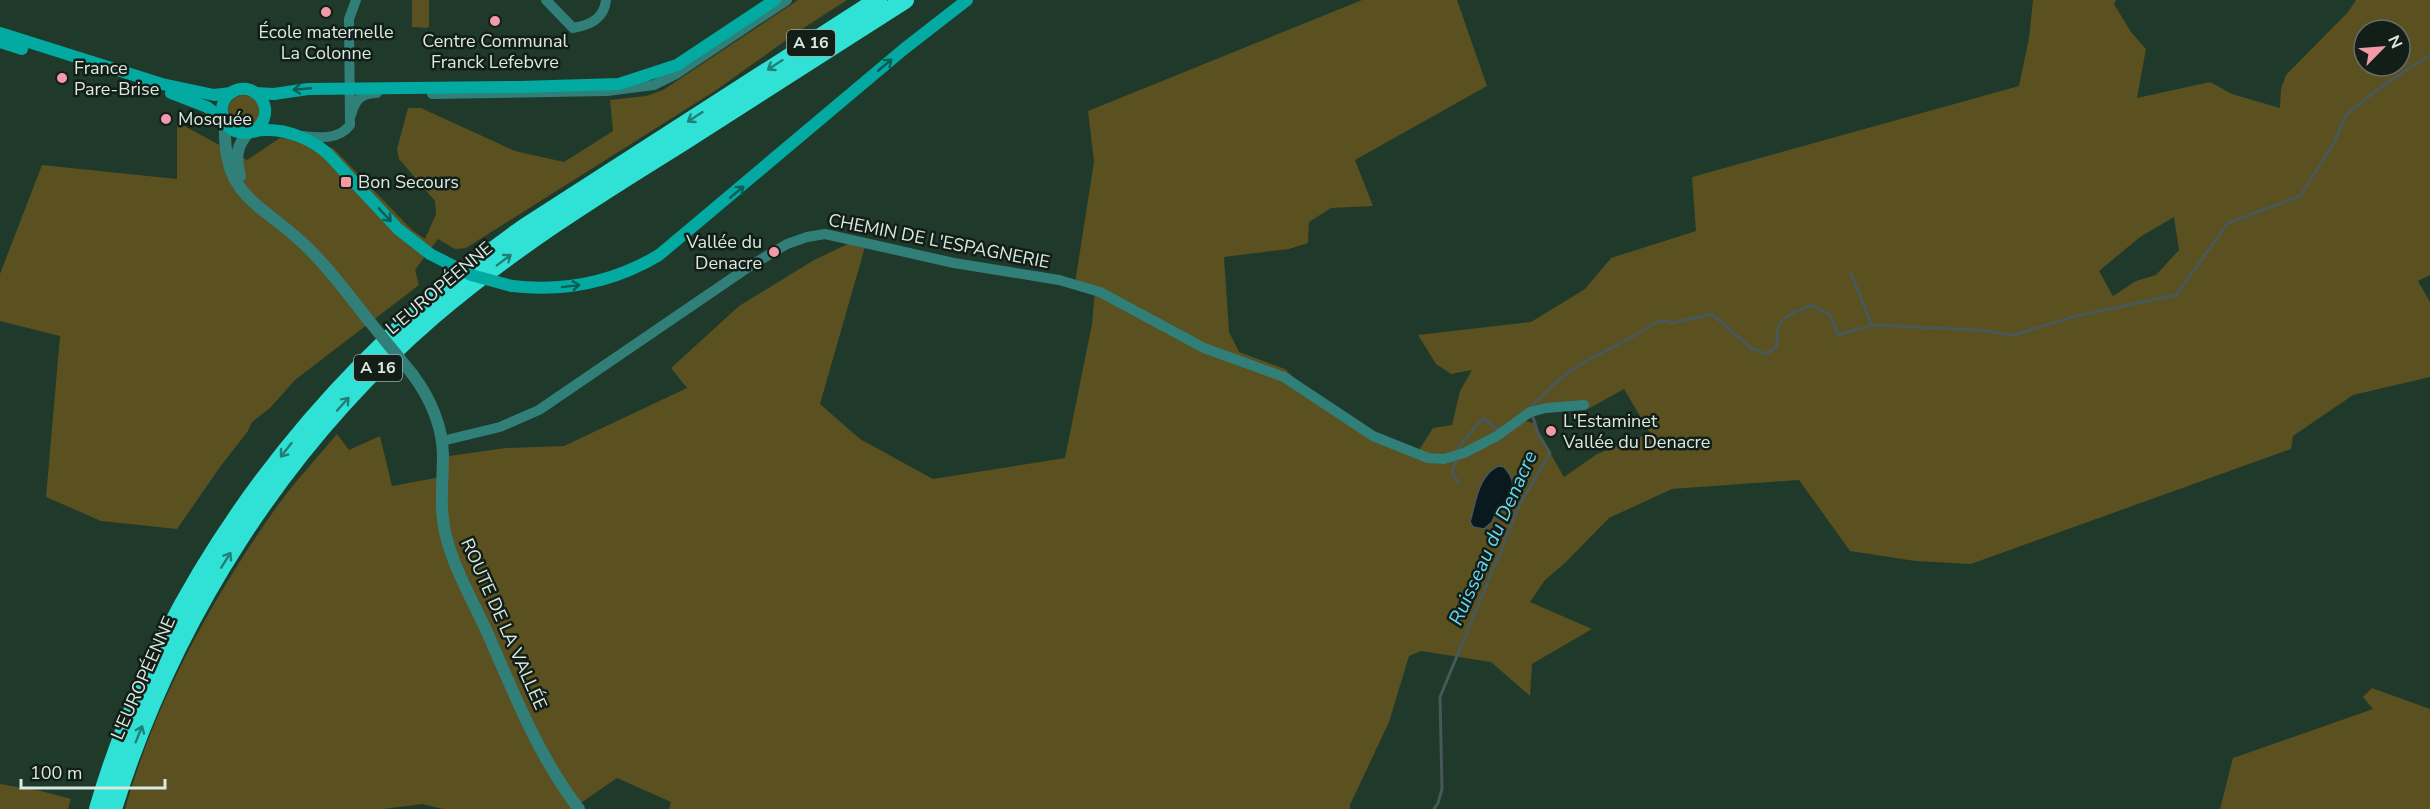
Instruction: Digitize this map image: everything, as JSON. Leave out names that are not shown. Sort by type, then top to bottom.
[{"type":"highway","name":"L'EUROPÉENNE","points":[[98,809],[141,691],[169,631],[206,565],[280,457],[354,372],[421,308],[479,260],[525,227],[878,0]]},
{"type":"highway","name":"L'EUROPÉENNE","points":[[113,809],[135,745],[156,694],[207,593],[235,545],[278,484],[313,438],[351,396],[431,318],[505,259],[580,207],[905,0]]},
{"type":"highway","points":[[800,67],[920,0]]},
{"type":"main road","points":[[0,33],[162,84],[214,95],[242,89],[268,94],[298,89],[588,86],[631,82],[683,62],[775,0]]},
{"type":"main road","points":[[0,42],[183,97],[211,109],[237,132],[270,130],[312,142],[324,150],[398,229],[430,254],[471,275],[513,286],[556,288],[590,283],[630,271],[659,255],[904,49],[967,0]]},
{"type":"main road","points":[[224,122],[222,107],[231,93]]},
{"type":"main road","points":[[252,131],[262,123],[265,114],[263,102],[255,93]]},
{"type":"street","points":[[351,115],[349,19],[356,0]]},
{"type":"street","points":[[546,0],[573,28],[588,24],[598,18],[605,7],[606,0]]},
{"type":"street","points":[[296,136],[321,138],[337,135],[347,129],[358,99],[370,93],[582,92],[654,85],[676,74],[787,0]]},
{"type":"street","points":[[224,122],[226,152],[232,174],[244,195],[267,213]]},
{"type":"street","points":[[252,131],[238,148],[239,174],[249,193],[267,213]]},
{"type":"street","name":"ROUTE DE LA VALLÉE","points":[[267,213],[319,259],[413,375],[430,402],[442,441],[442,514],[452,553],[539,747],[557,779],[579,809]]},
{"type":"street","name":"CHEMIN DE L'ESPAGNERIE","points":[[442,441],[500,428],[540,410],[750,266],[787,244],[825,234],[942,261],[1059,280],[1100,292],[1204,348],[1284,377],[1381,440],[1428,458],[1454,456],[1500,434],[1522,417],[1536,411],[1584,405]]},
{"type":"shaded area","points":[[412,0],[429,0],[429,26],[427,28],[412,27]]},
{"type":"shaded area","points":[[798,0],[847,0],[715,91],[466,248],[455,249],[438,239],[415,270],[419,285],[295,380],[270,408],[252,422],[248,431],[177,529],[101,521],[46,497],[60,336],[0,321],[0,274],[42,165],[177,179],[177,122],[247,160],[280,138],[321,143],[334,149],[412,230],[425,239],[436,214],[435,201],[399,159],[397,149],[408,108],[421,108],[515,151],[564,162],[613,131],[610,100],[646,96],[663,90]]},
{"type":"shaded area","points":[[1362,0],[1457,0],[1487,86],[1355,160],[1373,206],[1331,208],[1309,222],[1308,243],[1289,249],[1224,257],[1229,332],[1239,352],[1285,369],[1318,401],[1354,423],[1417,453],[1433,428],[1452,425],[1460,391],[1472,370],[1451,374],[1436,364],[1418,335],[1531,322],[1585,289],[1611,258],[1696,231],[1692,177],[2019,86],[2029,38],[2033,0],[2116,0],[2114,4],[2131,32],[2146,49],[2137,98],[2210,82],[2232,94],[2280,108],[2281,89],[2286,75],[2348,12],[2356,0],[2430,0],[2430,275],[2418,281],[2430,302],[2430,377],[2353,395],[2293,436],[2291,449],[1971,564],[1915,561],[1850,551],[1799,480],[1672,489],[1609,518],[1545,580],[1530,602],[1592,629],[1532,664],[1530,696],[1491,662],[1421,651],[1409,656],[1389,722],[1350,809],[669,809],[671,802],[617,778],[572,809],[443,809],[422,804],[383,809],[125,809],[137,769],[168,692],[206,618],[273,512],[337,434],[349,450],[380,436],[392,486],[446,476],[449,456],[506,448],[564,446],[687,388],[671,368],[739,306],[814,260],[850,243],[865,247],[820,404],[860,439],[933,479],[1065,458],[1092,324],[1095,291],[1075,283],[1094,162],[1088,111]],"holes":[[[2174,217],[2179,250],[2156,275],[2136,281],[2113,296],[2099,271],[2140,237]],[[1624,389],[1650,433],[1597,454],[1564,477],[1533,423],[1525,421],[1548,410],[1588,409]]]},
{"type":"shaded area","points":[[244,95],[255,100],[260,111],[255,122],[244,127],[233,122],[228,111],[233,100]]},
{"type":"shaded area","points":[[1498,466],[1504,467],[1510,475],[1513,486],[1511,499],[1498,508],[1492,522],[1484,529],[1473,527],[1470,522],[1479,490],[1486,476]]},
{"type":"shaded area","points":[[2372,688],[2430,709],[2430,809],[2220,809],[2233,758],[2373,709],[2363,697]]},
{"type":"shaded area","points":[[0,784],[71,799],[68,809],[0,809]]},
{"type":"waterway","name":"Ruisseau du Denacre","points":[[1531,408],[1558,381],[1578,366],[1661,321],[1672,323],[1712,314],[1751,348],[1767,354],[1777,346],[1778,328],[1784,318],[1812,305],[1830,315],[1838,335],[1872,325],[1978,330],[2014,335],[2076,316],[2176,295],[2228,223],[2300,196],[2334,143],[2346,115],[2382,86],[2430,55]]},
{"type":"waterway","points":[[1851,274],[1872,325]]},
{"type":"waterway","name":"Ruisseau du Denacre","points":[[1434,809],[1442,789],[1440,697],[1520,504],[1550,453],[1538,433],[1532,414]]},
{"type":"waterway","points":[[1458,451],[1480,421],[1484,419],[1497,430],[1500,428]]},
{"type":"waterway","points":[[1458,457],[1452,471],[1458,482]]},
{"type":"place","name":"École maternelle La Colonne","points":[[326,12]]},
{"type":"place","name":"Centre Communal Franck Lefebvre","points":[[495,21]]},
{"type":"place","name":"France Pare-Brise","points":[[62,78]]},
{"type":"place","name":"Mosquée","points":[[166,119]]},
{"type":"place","name":"Bon Secours","points":[[346,182]]},
{"type":"place","name":"Vallée du Denacre","points":[[774,252]]},
{"type":"place","name":"L'Estaminet Vallée du Denacre","points":[[1551,431]]}]
